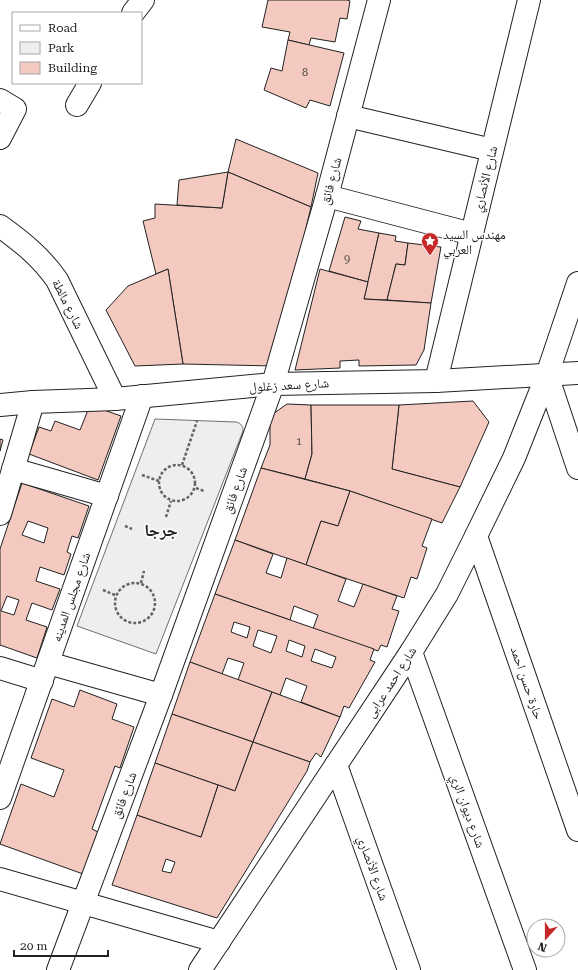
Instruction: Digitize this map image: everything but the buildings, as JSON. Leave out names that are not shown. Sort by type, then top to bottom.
[{"type":"street","points":[[134,12],[143,0]]},
{"type":"street","name":"شارع فائق","points":[[58,970],[161,695],[273,384],[327,196],[379,0]]},
{"type":"street","name":"شارع الأنصاري","points":[[436,381],[529,0]]},
{"type":"street","points":[[77,105],[89,84]]},
{"type":"street","points":[[0,100],[15,109],[0,138]]},
{"type":"street","points":[[348,116],[492,150]]},
{"type":"street","points":[[327,196],[472,234]]},
{"type":"street","name":"شارع مالطة","points":[[0,226],[32,251],[47,266],[57,280],[115,399]]},
{"type":"street","name":"شارع احمد عرابى","points":[[203,969],[219,942],[411,652],[447,594],[514,458],[546,375],[578,283]]},
{"type":"street","name":"شارع سعد زغلول","points":[[0,405],[33,402],[115,399],[273,384],[436,381],[578,373]]},
{"type":"street","points":[[546,375],[578,468]]},
{"type":"street","name":"شارع مجلس المدينه","points":[[0,798],[142,396]]},
{"type":"street","points":[[0,514],[33,402]]},
{"type":"street","points":[[14,469],[107,496]]},
{"type":"street","name":"حارة حسن احمد","points":[[476,536],[578,830]]},
{"type":"street","name":"شارع ديوان الري","points":[[411,652],[525,970]]},
{"type":"street","points":[[0,668],[45,672],[161,695]]},
{"type":"street","name":"شارع الأنصاري","points":[[336,765],[409,970]]},
{"type":"street","points":[[0,879],[219,942]]},
{"type":"path","points":[[182,466],[197,421]]},
{"type":"path","points":[[175,465],[182,466],[190,470],[194,475],[196,488],[188,499],[182,502],[171,501],[162,493],[159,487],[159,481],[164,470],[175,465]]},
{"type":"path","points":[[141,475],[159,481]]},
{"type":"path","points":[[166,517],[171,501]]},
{"type":"path","points":[[141,583],[144,571]]},
{"type":"path","points":[[127,583],[141,583],[152,591],[155,604],[154,611],[147,619],[141,622],[127,622],[115,609],[115,595],[127,583]]},
{"type":"green space","points":[[155,419],[236,422],[243,428],[156,654],[77,626]]},
{"type":"place","name":"مهندس السيد العربي","points":[[430,256]]},
{"type":"district","name":"جرجا","points":[[161,530]]}]
